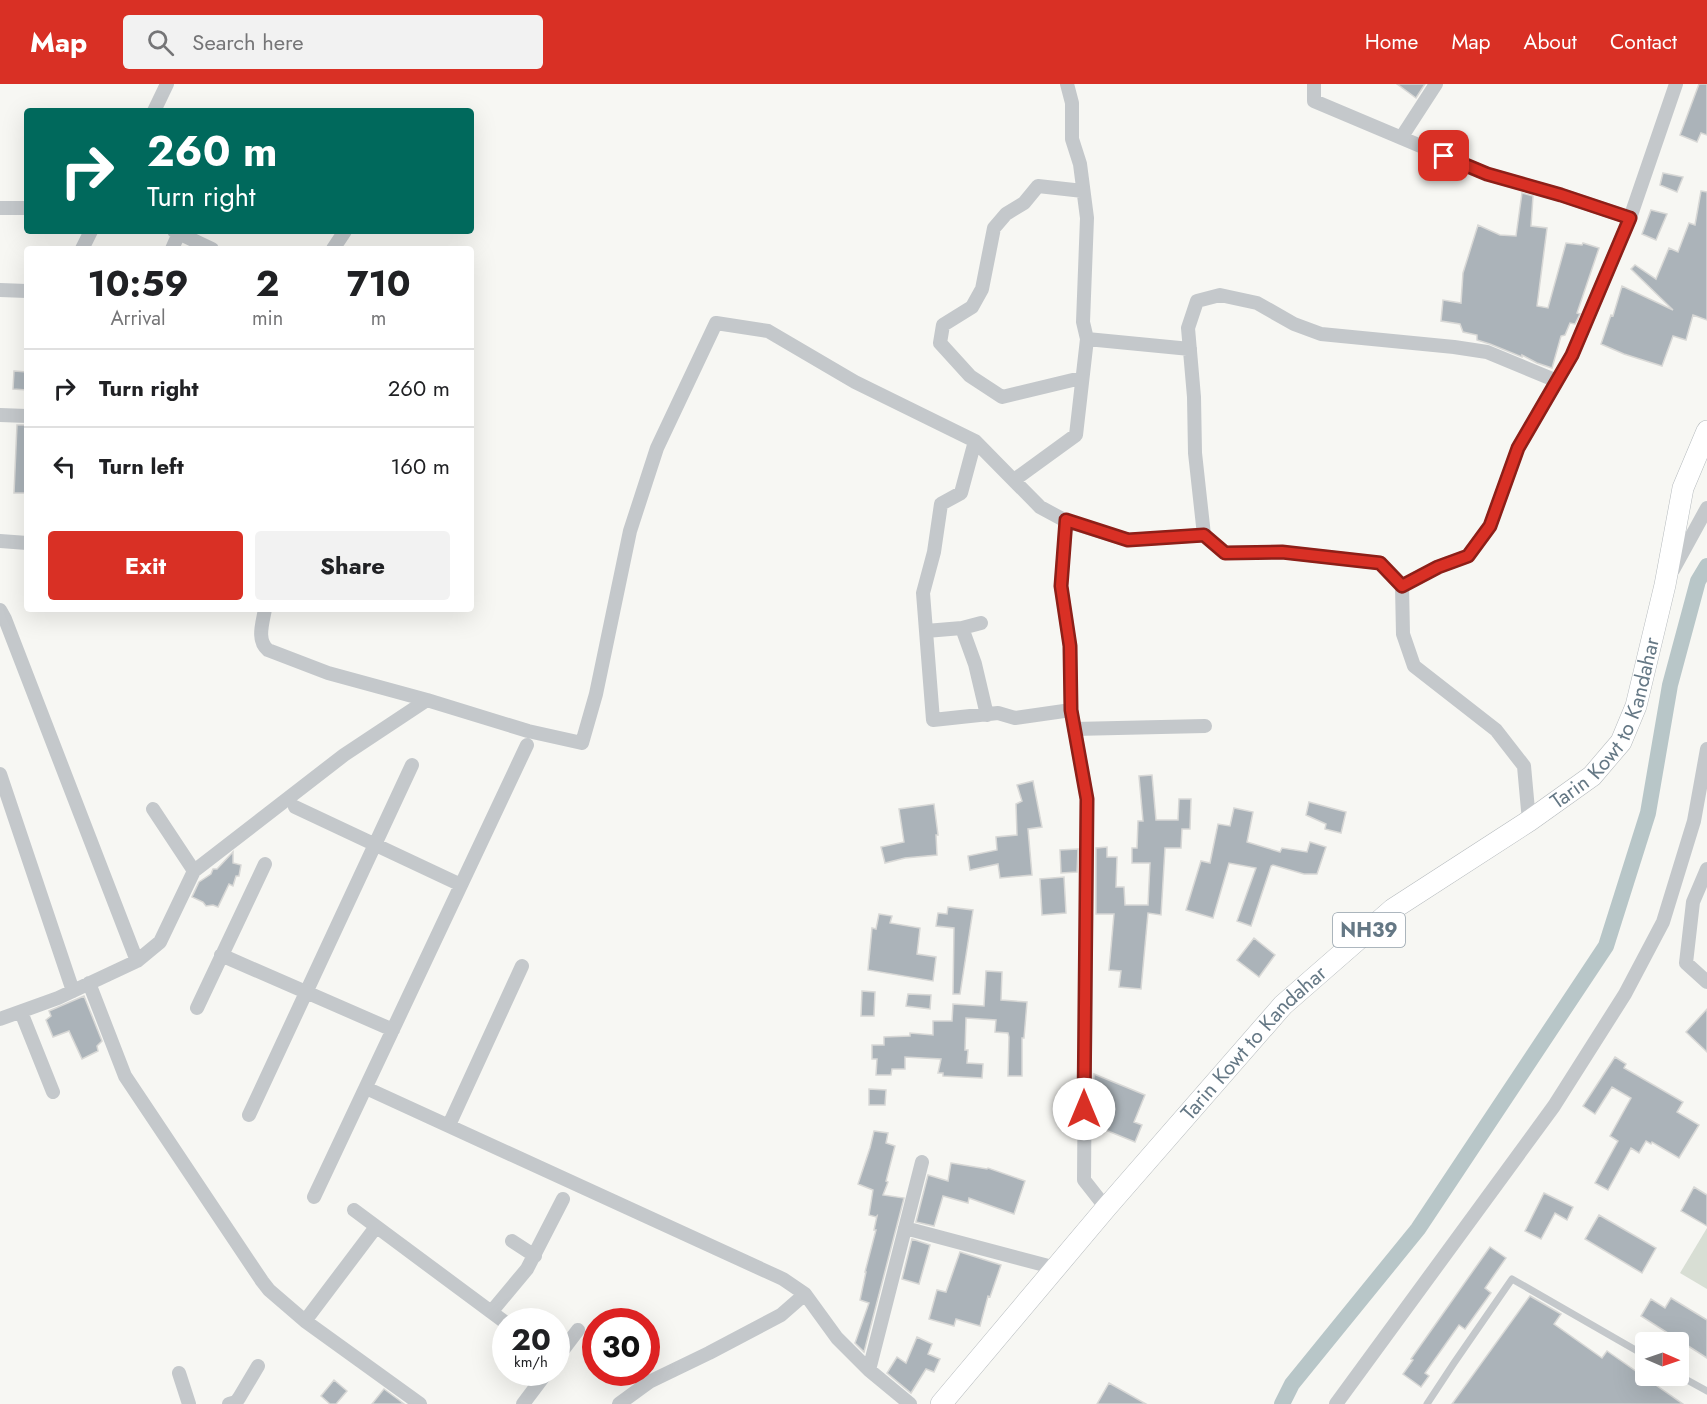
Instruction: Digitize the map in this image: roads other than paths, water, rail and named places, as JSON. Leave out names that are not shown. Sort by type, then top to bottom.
[{"type":"main road","name":"Tarin Kowt to Kandahar","points":[[941,1404],[1106,1208],[1283,1005],[1393,909],[1529,821],[1592,776],[1621,742],[1636,706],[1665,585],[1683,488],[1707,431]]},
{"type":"street","points":[[156,108],[167,84]]},
{"type":"street","points":[[1014,480],[1076,435],[1087,339],[1083,322],[1087,218],[1080,164],[1072,139],[1072,103],[1067,84]]},
{"type":"street","points":[[1314,84],[1314,101],[1401,138],[1487,174],[1630,218]]},
{"type":"street","points":[[1401,138],[1436,84]]},
{"type":"street","points":[[1402,586],[1438,567],[1468,556],[1490,526],[1518,448],[1572,355],[1630,218],[1676,84]]},
{"type":"street","points":[[1082,378],[1002,397],[970,376],[940,343],[943,325],[972,307],[982,289],[994,228],[1006,214],[1024,203],[1038,186],[1083,191]]},
{"type":"street","points":[[0,208],[24,208]]},
{"type":"street","points":[[181,234],[206,246]]},
{"type":"street","points":[[0,291],[24,291]]},
{"type":"street","points":[[1529,821],[1524,766],[1496,730],[1414,666],[1402,634],[1402,586],[1380,563],[1282,552],[1225,553],[1204,535],[1195,453],[1194,397],[1188,328],[1197,301],[1220,295],[1257,303],[1294,324],[1321,334],[1487,352],[1557,381]]},
{"type":"street","points":[[265,612],[261,638],[262,645],[268,650],[328,673],[528,731],[582,743],[596,694],[630,531],[657,448],[716,323],[768,331],[855,382],[975,441],[1040,507],[1066,520],[1128,540],[1204,535]]},
{"type":"street","points":[[1087,339],[1190,350]]},
{"type":"street","points":[[0,414],[24,416]]},
{"type":"street","points":[[975,441],[961,493],[941,504],[934,552],[923,593],[933,720],[998,713],[1015,718],[1071,710]]},
{"type":"street","points":[[1665,585],[1707,508]]},
{"type":"street","points":[[1066,520],[1061,586],[1070,646],[1071,710],[1087,799],[1084,1180],[1106,1208]]},
{"type":"street","points":[[0,541],[24,543]]},
{"type":"street","points":[[0,610],[137,961]]},
{"type":"street","points":[[926,632],[962,628],[981,623]]},
{"type":"street","points":[[962,628],[975,664],[987,715]]},
{"type":"street","points":[[0,1019],[58,998],[137,961],[160,942],[194,871],[344,755],[427,700]]},
{"type":"street","points":[[1074,729],[1205,726]]},
{"type":"street","points":[[314,1197],[526,745]]},
{"type":"street","points":[[1336,1404],[1554,1106],[1625,994],[1663,922],[1694,821],[1707,749]]},
{"type":"street","points":[[249,1115],[412,765]]},
{"type":"street","points":[[0,774],[73,991]]},
{"type":"street","points":[[295,807],[461,885]]},
{"type":"street","points":[[153,809],[194,871]]},
{"type":"street","points":[[197,1008],[265,864]]},
{"type":"street","points":[[1707,868],[1693,902],[1686,963],[1707,982]]},
{"type":"street","points":[[221,955],[393,1030]]},
{"type":"street","points":[[449,1125],[522,966]]},
{"type":"street","points":[[89,983],[125,1076],[269,1290],[306,1321],[420,1404]]},
{"type":"street","points":[[21,1012],[53,1092]]},
{"type":"street","points":[[366,1088],[772,1274],[805,1294],[837,1338],[869,1370],[910,1404]]},
{"type":"street","points":[[869,1370],[922,1162]]},
{"type":"street","points":[[494,1308],[527,1269],[563,1199]]},
{"type":"street","points":[[354,1210],[492,1311]]},
{"type":"street","points":[[306,1321],[376,1227]]},
{"type":"street","points":[[905,1228],[1056,1268]]},
{"type":"street","points":[[512,1241],[535,1256]]},
{"type":"street","points":[[619,1404],[650,1382],[781,1315],[805,1294]]},
{"type":"street","points":[[570,1341],[578,1330]]},
{"type":"street","points":[[234,1403],[258,1366]]},
{"type":"street","points":[[179,1373],[189,1404]]},
{"type":"street","points":[[523,1404],[536,1386]]},
{"type":"lane","points":[[1427,1404],[1512,1279],[1635,1350]]},
{"type":"lane","points":[[1689,1381],[1707,1391]]},
{"type":"waterway","points":[[1282,1404],[1292,1384],[1418,1229],[1606,946],[1648,813],[1670,685],[1698,581],[1707,566]]}]
